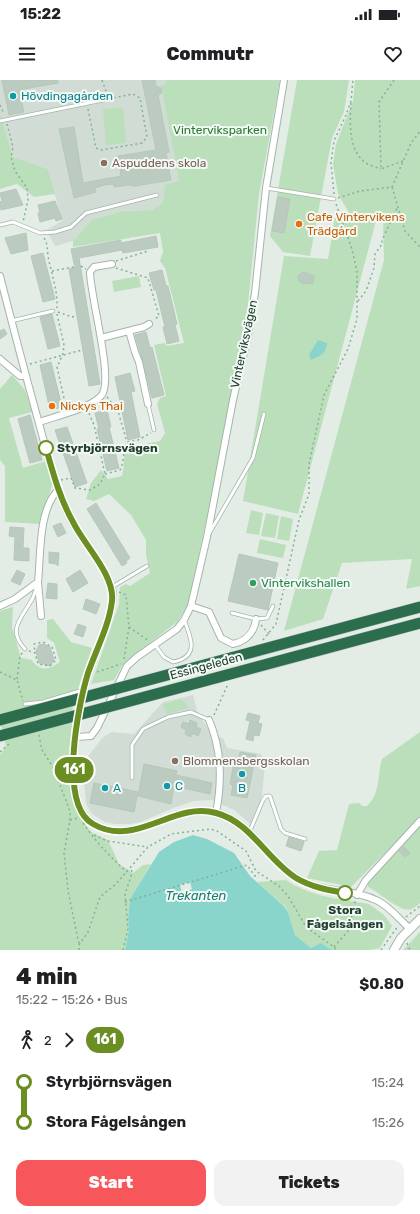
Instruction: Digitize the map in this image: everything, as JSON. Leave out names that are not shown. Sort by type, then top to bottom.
[{"type":"highway","name":"Essingeleden","points":[[0,720],[420,607]]},
{"type":"highway","name":"Essingeleden","points":[[0,736],[420,623]]},
{"type":"street","name":"Vinterviksvägen","points":[[76,737],[91,736],[97,728],[127,666],[137,657],[177,629],[184,620],[191,606],[207,536],[233,400],[248,335],[255,294],[266,188],[284,80]]},
{"type":"street","points":[[39,422],[85,406],[96,400],[104,392],[106,384],[101,338],[90,272],[94,267],[112,264]]},
{"type":"street","points":[[0,276],[23,366],[58,490],[73,523],[112,586],[109,616],[83,690],[76,737],[74,769],[75,799],[84,816],[94,824],[109,830],[132,831],[178,814],[191,811],[216,813],[236,823],[249,833],[274,860],[295,877],[316,887],[357,895],[378,901],[410,929]]},
{"type":"street","points":[[101,338],[144,327],[149,324]]},
{"type":"street","points":[[129,331],[139,362],[148,404]]},
{"type":"street","points":[[0,359],[20,376],[26,376]]},
{"type":"street","points":[[40,616],[38,582],[45,516],[47,506],[58,490]]},
{"type":"street","points":[[0,606],[15,599],[38,582]]},
{"type":"street","points":[[191,606],[208,612],[221,638],[233,644],[248,637],[255,629],[256,619]]},
{"type":"street","points":[[209,720],[216,736],[219,752],[219,797],[216,813]]},
{"type":"street","points":[[357,895],[366,880],[420,821]]},
{"type":"street","points":[[394,950],[410,929],[420,920]]},
{"type":"lane","points":[[0,121],[108,99]]},
{"type":"lane","points":[[266,188],[334,199]]},
{"type":"lane","points":[[0,225],[13,222],[40,233],[55,232],[71,227],[86,213],[157,195]]},
{"type":"lane","points":[[11,321],[53,310]]},
{"type":"lane","points":[[148,404],[154,430]]},
{"type":"lane","points":[[207,536],[253,458],[264,414]]},
{"type":"lane","points":[[112,586],[148,566]]},
{"type":"lane","points":[[25,649],[19,644],[16,628],[17,623],[32,600],[38,582]]},
{"type":"lane","points":[[232,613],[256,619],[266,618],[273,606]]},
{"type":"lane","points":[[155,645],[164,657],[173,662],[183,660],[190,655],[192,647],[184,620]]},
{"type":"lane","points":[[25,704],[43,702],[83,690]]},
{"type":"lane","points":[[132,778],[132,745],[143,729],[168,716],[190,712],[209,720]]},
{"type":"lane","points":[[249,833],[263,800],[266,796],[270,796],[281,829],[285,833],[305,840]]},
{"type":"path","points":[[87,103],[96,148],[101,150],[142,143],[147,137],[140,98],[133,94],[108,99],[102,80]]},
{"type":"path","points":[[352,80],[350,129],[356,152],[366,163],[381,169],[403,161]]},
{"type":"path","points":[[381,169],[379,102],[394,80]]},
{"type":"path","points":[[258,645],[276,624],[299,520],[309,494],[309,464],[324,395],[348,349],[357,319],[357,272],[352,249],[334,199],[331,162],[333,148],[351,101]]},
{"type":"path","points":[[0,105],[6,120],[13,147],[11,157],[15,171],[27,188],[28,200],[21,226]]},
{"type":"path","points":[[420,131],[411,143],[392,187],[405,231],[420,247]]},
{"type":"path","points":[[334,199],[360,191],[392,187]]},
{"type":"path","points":[[358,301],[366,291],[374,268],[375,254],[382,244],[382,240],[398,206]]},
{"type":"path","points":[[40,233],[46,242],[58,298],[57,312],[64,346],[63,354],[57,367],[68,412]]},
{"type":"path","points":[[148,252],[117,260],[112,264],[117,269],[148,278],[159,316],[149,324]]},
{"type":"path","points":[[52,271],[74,267]]},
{"type":"path","points":[[53,310],[72,317],[77,316]]},
{"type":"path","points":[[23,366],[82,350]]},
{"type":"path","points":[[104,392],[118,411],[126,442],[123,450],[123,465],[120,470],[105,474]]},
{"type":"path","points":[[56,481],[71,478],[75,488],[90,490],[100,484],[105,474],[94,425],[85,406]]},
{"type":"path","points":[[126,442],[149,435],[154,430]]},
{"type":"path","points":[[95,673],[122,664],[124,661],[129,627],[126,595],[121,592]]},
{"type":"path","points":[[256,619],[269,634]]},
{"type":"path","points":[[129,627],[155,645]]},
{"type":"path","points":[[43,642],[52,647],[56,660],[50,666],[38,664],[35,653],[34,644],[43,642]]},
{"type":"path","points":[[25,704],[17,680],[20,656],[25,649],[35,653]]},
{"type":"path","points":[[0,672],[17,680]]},
{"type":"path","points":[[209,720],[215,714],[232,679]]},
{"type":"path","points":[[38,731],[42,750],[53,767],[70,811],[70,820],[64,853],[68,891],[79,950]]},
{"type":"path","points":[[0,752],[14,740]]},
{"type":"path","points":[[70,820],[79,818],[94,835],[100,846],[127,872]]},
{"type":"path","points":[[79,945],[88,932],[100,897],[116,884],[148,847],[171,834],[210,829],[217,831],[246,851],[260,876]]},
{"type":"path","points":[[94,835],[107,841],[148,847]]},
{"type":"path","points":[[124,902],[252,863]]},
{"type":"path","points":[[247,865],[255,876],[260,876],[279,886],[288,896],[306,927],[336,950]]},
{"type":"path","points":[[123,950],[128,929],[124,902],[132,873],[131,868]]},
{"type":"path","points":[[334,947],[350,930],[357,895]]},
{"type":"path","points":[[380,950],[402,921],[420,906]]},
{"type":"path","points":[[407,943],[410,950]]},
{"type":"shaded area","name":"Aspuddens skola","points":[[0,80],[166,80],[166,84],[161,85],[180,181],[166,191],[163,202],[152,210],[122,211],[91,220],[73,241],[55,246],[46,230],[62,221],[48,169],[13,157],[0,113]]},
{"type":"shaded area","name":"Blommensbergsskolan","points":[[193,695],[198,714],[214,736],[223,738],[227,748],[261,754],[265,764],[262,796],[253,826],[234,810],[212,800],[194,801],[173,808],[141,822],[131,824],[115,824],[105,822],[92,814],[86,804],[84,781],[86,759],[103,737],[112,732],[134,734],[163,702]]},
{"type":"green space","name":"Vinterviksparken","points":[[166,80],[280,80],[259,194],[247,314],[210,503],[188,605],[177,622],[122,666],[114,680],[91,684],[119,604],[120,587],[126,584],[130,586],[150,573],[146,555],[146,540],[131,515],[109,494],[94,501],[86,499],[91,483],[101,470],[108,479],[122,476],[127,444],[141,445],[160,441],[165,433],[157,404],[160,398],[166,396],[154,345],[165,343],[166,346],[184,343],[165,268],[160,261],[163,252],[160,233],[73,247],[73,241],[91,220],[122,211],[152,210],[163,202],[165,185],[179,181],[161,85],[166,84]]},
{"type":"green space","points":[[297,80],[349,80],[344,112],[332,138],[310,256],[283,252],[270,236]]},
{"type":"green space","points":[[355,80],[420,80],[420,586],[406,589],[412,559],[342,563],[323,619],[284,631],[384,260],[383,220],[375,213],[351,216],[338,194],[333,164],[336,144],[353,101]]},
{"type":"green space","points":[[123,107],[126,143],[106,145],[103,109]]},
{"type":"green space","points":[[0,113],[13,157],[48,169],[55,194],[34,197],[17,184],[0,189]]},
{"type":"green space","points":[[335,217],[377,217],[298,514],[243,501],[284,256],[328,259]]},
{"type":"green space","points":[[139,276],[141,287],[114,292],[112,281]]},
{"type":"green space","points":[[12,375],[25,390],[32,412],[9,418],[23,468],[46,461],[52,485],[40,524],[5,522],[5,466],[0,460],[0,389]]},
{"type":"green space","points":[[251,510],[263,513],[259,535],[246,533]]},
{"type":"green space","points":[[266,513],[279,516],[275,538],[261,536]]},
{"type":"green space","points":[[281,516],[293,519],[289,541],[277,539]]},
{"type":"green space","points":[[260,539],[286,545],[283,558],[257,553]]},
{"type":"green space","points":[[13,607],[12,627],[21,658],[32,660],[38,667],[49,668],[60,662],[54,643],[47,638],[47,620],[53,619],[71,642],[92,648],[73,703],[70,761],[72,798],[82,820],[91,832],[108,840],[119,864],[133,873],[143,865],[151,864],[130,899],[128,918],[129,930],[125,950],[0,950],[0,755],[6,746],[0,722],[0,611]]},
{"type":"green space","points":[[182,699],[189,708],[167,714],[163,704]]},
{"type":"green space","points":[[420,732],[420,818],[351,887],[307,878],[319,851],[337,850],[349,804],[359,803],[362,806],[367,806],[375,795],[382,759]]},
{"type":"green space","points":[[420,824],[420,903],[408,910],[397,906],[368,887],[368,880]]},
{"type":"green space","points":[[286,880],[296,886],[316,894],[369,904],[384,915],[392,926],[380,948],[370,950],[332,950],[321,943],[311,948],[295,935],[285,906],[257,882]]},
{"type":"green space","points":[[420,932],[420,950],[403,950]]},
{"type":"water","points":[[318,340],[327,343],[326,349],[320,356],[311,360],[309,355]]},
{"type":"water","name":"Trekanten","points":[[193,835],[207,839],[234,853],[250,876],[284,906],[288,912],[295,935],[311,948],[321,943],[332,950],[125,950],[129,930],[128,918],[130,899],[159,852],[174,842]]},
{"type":"pier","points":[[190,882],[192,889],[182,893],[180,885]]},
{"type":"building","name":"Hövdingagården","points":[[2,80],[58,80],[58,83],[19,90],[24,112],[9,115]]},
{"type":"building","points":[[142,80],[155,80],[156,86],[161,88],[162,93],[158,95],[169,152],[166,153],[171,180],[135,186],[128,185],[114,187],[114,184],[104,185],[95,188],[96,192],[74,198],[59,129],[74,127],[83,183],[121,176],[118,156],[156,150]]},
{"type":"building","points":[[16,189],[23,205],[1,210],[0,202],[2,201],[0,193]]},
{"type":"building","points":[[278,197],[290,199],[284,233],[272,231]]},
{"type":"building","points":[[55,201],[62,219],[56,221],[55,218],[40,222],[38,205]]},
{"type":"building","points":[[26,233],[28,250],[11,254],[5,238]]},
{"type":"building","points":[[156,236],[158,247],[123,253],[122,250],[79,258],[100,384],[89,386],[69,269],[75,268],[71,249],[121,240],[121,243]]},
{"type":"building","points":[[43,253],[55,299],[43,302],[31,256]]},
{"type":"building","points":[[162,270],[166,286],[168,286],[177,324],[175,325],[179,341],[167,344],[163,327],[165,327],[156,290],[154,290],[149,273]]},
{"type":"building","points":[[303,272],[314,276],[313,283],[304,284],[299,281],[298,276]]},
{"type":"building","points":[[52,314],[60,346],[48,349],[40,317]]},
{"type":"building","points":[[4,329],[7,334],[0,339],[0,331]]},
{"type":"building","points":[[146,332],[150,348],[152,347],[164,395],[152,398],[135,335]]},
{"type":"building","points":[[51,362],[62,407],[50,410],[40,365]]},
{"type":"building","points":[[130,373],[135,391],[131,392],[140,437],[128,440],[115,377]]},
{"type":"building","points":[[107,410],[111,427],[109,427],[119,468],[107,471],[97,429],[99,429],[95,413]]},
{"type":"building","points":[[30,415],[42,460],[30,463],[18,419]]},
{"type":"building","points":[[67,427],[87,483],[75,487],[55,430]]},
{"type":"building","points":[[96,503],[130,558],[126,561],[127,563],[122,566],[87,509]]},
{"type":"building","points":[[61,523],[66,533],[58,537],[53,526]]},
{"type":"building","points":[[10,527],[24,528],[23,548],[29,548],[29,561],[14,560],[15,537],[9,536]]},
{"type":"building","points":[[49,552],[59,553],[58,566],[56,564],[49,563]]},
{"type":"building","name":"Vintervikshallen","points":[[239,554],[278,563],[268,610],[228,601]]},
{"type":"building","points":[[17,570],[25,574],[20,585],[11,581]]},
{"type":"building","points":[[80,570],[88,583],[73,592],[66,579]]},
{"type":"building","points":[[48,583],[57,584],[57,599],[46,598]]},
{"type":"building","points":[[86,599],[100,604],[96,614],[83,609]]},
{"type":"building","points":[[78,624],[86,627],[83,637],[74,634]]},
{"type":"building","points":[[44,644],[50,647],[54,660],[50,666],[39,663],[36,651],[39,645]]},
{"type":"building","points":[[248,713],[260,716],[258,723],[262,724],[259,736],[254,735],[253,741],[246,739],[250,721],[246,720]]},
{"type":"building","points":[[190,720],[197,723],[196,727],[201,729],[198,736],[193,733],[191,737],[185,734],[186,730],[181,727],[183,722],[189,724]]},
{"type":"building","name":"B","points":[[240,752],[256,755],[247,798],[231,795],[233,785],[230,784],[234,763],[238,764]]},
{"type":"building","points":[[144,764],[177,771],[176,775],[212,783],[210,794],[174,786],[171,804],[138,796]]},
{"type":"building","name":"A","points":[[94,783],[138,792],[134,812],[90,803]]},
{"type":"building","points":[[289,837],[304,842],[301,851],[286,846]]},
{"type":"building","points":[[404,847],[410,853],[405,857],[399,851]]},
{"type":"bus line","name":"161","points":[[46,448],[63,502],[73,523],[108,578],[113,592],[109,616],[89,671],[80,706],[74,769],[75,799],[79,809],[88,821],[101,828],[123,832],[142,829],[178,814],[191,811],[216,813],[224,816],[243,828],[274,860],[306,884],[345,893]]},
{"type":"place","name":"Hövdingagården","points":[[13,96]]},
{"type":"place","name":"Aspuddens skola","points":[[104,163]]},
{"type":"place","name":"Cafe Vintervikens Trädgård","points":[[299,224]]},
{"type":"place","name":"Nickys Thai","points":[[52,406]]},
{"type":"place","name":"Styrbjörnsvägen","points":[[46,448]]},
{"type":"place","name":"Vintervikshallen","points":[[253,583]]},
{"type":"place","name":"Blommensbergsskolan","points":[[175,761]]},
{"type":"place","name":"B","points":[[242,774]]},
{"type":"place","name":"C","points":[[167,786]]},
{"type":"place","name":"A","points":[[105,788]]},
{"type":"place","name":"Stora Fågelsången","points":[[345,893]]}]
